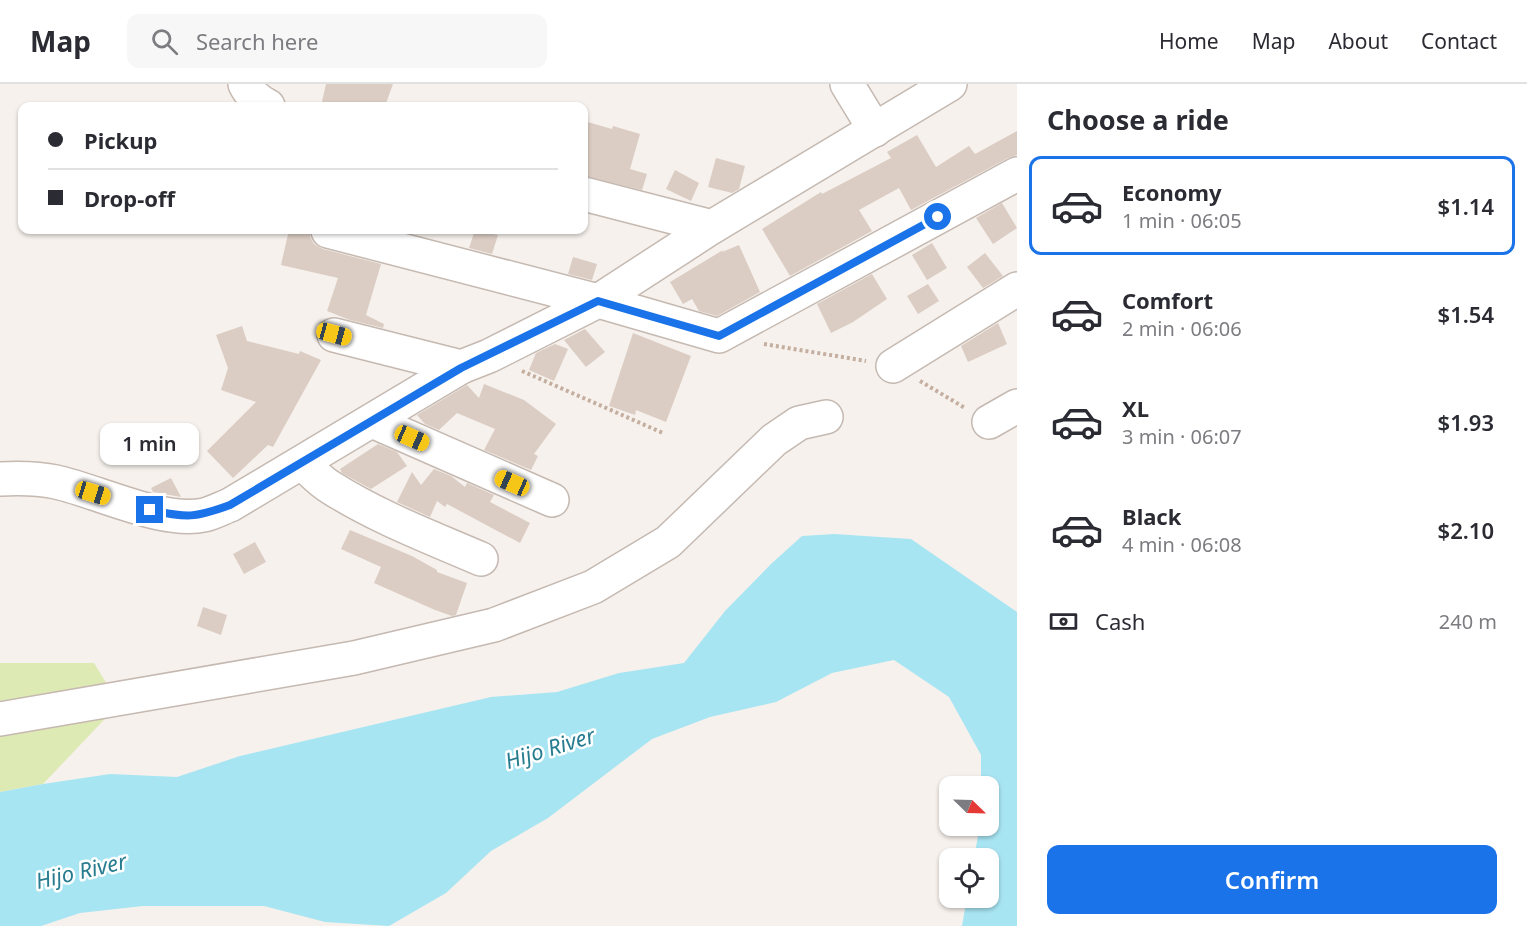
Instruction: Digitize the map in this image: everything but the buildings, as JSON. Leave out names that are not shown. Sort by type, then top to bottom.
[{"type":"street","points":[[245,84],[261,102]]},
{"type":"street","points":[[847,84],[875,130]]},
{"type":"street","points":[[0,479],[24,478],[55,482],[150,510],[180,516],[204,515],[230,505],[475,362],[598,301],[712,227],[950,84]]},
{"type":"street","points":[[340,234],[598,301],[719,336],[1017,174]]},
{"type":"street","points":[[588,195],[712,227]]},
{"type":"street","points":[[893,366],[1017,290]]},
{"type":"street","points":[[334,334],[475,362]]},
{"type":"street","points":[[989,422],[1017,406]]},
{"type":"street","points":[[0,718],[354,658],[494,625],[594,587],[668,542],[774,440],[799,423],[826,417]]},
{"type":"street","points":[[372,421],[552,500]]},
{"type":"street","points":[[302,463],[328,486],[357,502],[408,528],[481,559]]},
{"type":"path","points":[[719,336],[893,366],[989,422]]},
{"type":"path","points":[[475,362],[663,433]]},
{"type":"green space","points":[[0,663],[94,663],[119,704],[43,784],[0,792]]},
{"type":"water","name":"Hijo River","points":[[834,534],[911,539],[1017,612],[1017,926],[962,926],[965,908],[999,908],[999,848],[976,848],[978,836],[999,836],[999,776],[981,776],[981,755],[949,697],[894,660],[832,673],[776,702],[710,717],[652,739],[548,818],[491,851],[446,893],[389,926],[325,922],[264,906],[143,906],[80,913],[41,926],[0,926],[0,792],[110,774],[177,777],[240,756],[491,697],[557,692],[619,673],[684,663],[725,611],[802,536]]},
{"type":"route","points":[[150,510],[180,516],[204,515],[230,505],[461,368],[598,301],[719,336],[938,217]]}]
